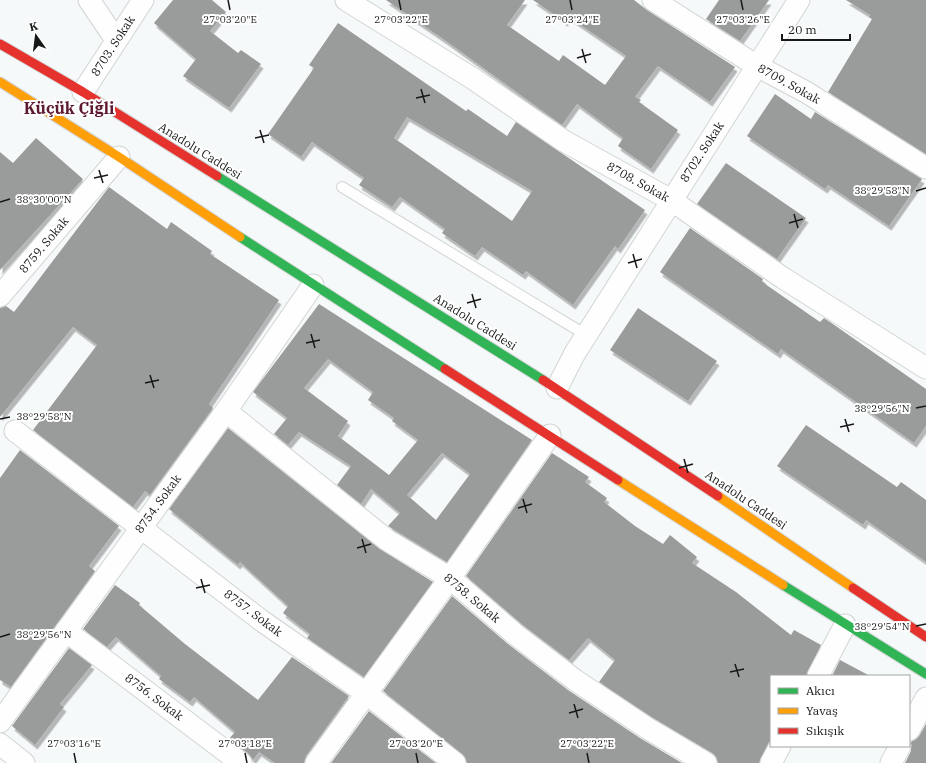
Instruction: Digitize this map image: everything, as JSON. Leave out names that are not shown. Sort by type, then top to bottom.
[{"type":"highway","name":"Anadolu Caddesi","points":[[0,44],[83,92],[557,388],[926,637]]},
{"type":"highway","points":[[0,82],[119,157],[313,285],[550,435],[845,625],[926,674]]},
{"type":"street","points":[[89,0],[116,40]]},
{"type":"street","name":"8703. Sokak","points":[[83,92],[143,0]]},
{"type":"street","name":"8708. Sokak","points":[[346,0],[472,78],[564,141],[671,200],[783,278],[926,368]]},
{"type":"street","name":"8709. Sokak","points":[[653,0],[757,66],[806,92],[926,168]]},
{"type":"street","name":"8702. Sokak","points":[[557,388],[586,335],[799,0]]},
{"type":"street","name":"8759. Sokak","points":[[0,296],[119,157]]},
{"type":"street","name":"8754. Sokak","points":[[0,722],[226,411],[313,285]]},
{"type":"street","name":"8758. Sokak","points":[[226,411],[387,540],[450,578],[516,635],[575,680],[647,728],[706,763]]},
{"type":"street","name":"8757. Sokak","points":[[15,431],[262,621],[367,694],[455,763]]},
{"type":"street","points":[[316,763],[450,578],[550,435]]},
{"type":"street","points":[[819,675],[845,625]]},
{"type":"street","name":"8756. Sokak","points":[[66,631],[241,763]]},
{"type":"street","points":[[910,728],[926,698]]},
{"type":"street","points":[[0,744],[24,763]]},
{"type":"street","points":[[771,763],[779,747]]},
{"type":"street","points":[[891,763],[899,747]]},
{"type":"lane","points":[[342,187],[586,335]]},
{"type":"building","points":[[173,0],[212,0],[226,12],[210,31],[238,53],[241,50],[261,64],[229,108],[183,76],[196,59],[154,23]]},
{"type":"building","points":[[386,0],[525,0],[507,25],[559,61],[563,55],[605,85],[626,56],[569,17],[565,22],[533,0],[634,0],[735,67],[710,102],[658,66],[635,97],[641,100],[639,102],[678,130],[651,169],[618,146],[623,138],[577,104],[562,125],[446,41]]},
{"type":"building","points":[[719,0],[769,0],[740,41],[706,19]]},
{"type":"building","points":[[846,0],[926,0],[926,154],[828,92],[872,19],[869,17],[870,15]]},
{"type":"building","points":[[338,23],[466,111],[468,109],[507,136],[516,122],[645,210],[618,249],[615,246],[573,305],[526,271],[523,275],[482,247],[475,256],[442,233],[445,229],[400,197],[392,207],[359,185],[364,178],[312,142],[301,157],[268,134],[314,68],[309,65]],"holes":[[[407,117],[532,191],[512,221],[394,138]]]},
{"type":"building","points":[[775,94],[811,119],[815,112],[922,179],[889,226],[828,185],[825,189],[747,136]]},
{"type":"building","points":[[36,138],[83,179],[0,270],[0,152],[13,163]]},
{"type":"building","points":[[726,163],[806,218],[777,259],[697,204]]},
{"type":"building","points":[[109,187],[167,229],[171,222],[212,251],[210,254],[279,300],[209,404],[213,408],[150,495],[145,491],[133,507],[33,430],[97,345],[73,327],[0,417],[0,308],[6,306],[14,312]]},
{"type":"building","points":[[690,228],[763,279],[762,281],[768,286],[820,322],[824,318],[926,389],[926,426],[914,443],[781,349],[778,354],[660,272]]},
{"type":"building","points":[[319,304],[532,440],[447,562],[388,526],[400,513],[371,489],[361,504],[337,485],[351,466],[299,432],[288,445],[274,434],[287,418],[253,392]],"holes":[[[328,359],[373,392],[368,400],[394,418],[392,421],[418,440],[389,475],[338,436],[348,421],[304,388]],[[442,453],[470,474],[436,520],[407,495]]]},
{"type":"building","points":[[638,308],[717,361],[688,401],[610,350]]},
{"type":"building","points":[[806,425],[897,487],[901,482],[926,500],[926,562],[866,520],[863,525],[777,466]]},
{"type":"building","points":[[228,428],[380,549],[433,582],[364,677],[307,638],[310,634],[283,613],[288,606],[240,562],[238,565],[169,509]]},
{"type":"building","points":[[20,450],[119,526],[89,566],[95,571],[11,687],[0,680],[0,478]]},
{"type":"building","points":[[552,453],[589,477],[585,482],[607,498],[604,502],[635,526],[663,544],[670,535],[697,557],[692,563],[736,592],[791,635],[794,630],[821,645],[806,675],[770,675],[770,741],[759,763],[718,763],[716,757],[712,753],[653,718],[599,682],[615,660],[588,638],[569,660],[524,626],[466,576]]},
{"type":"building","points":[[115,585],[140,603],[139,605],[185,644],[258,700],[292,657],[349,696],[306,756],[304,763],[275,763],[259,752],[253,760],[248,753],[229,739],[235,732],[194,697],[190,702],[159,679],[161,676],[116,637],[107,647],[83,629]]},
{"type":"building","points":[[452,596],[508,644],[568,690],[640,738],[682,763],[467,763],[462,754],[383,691]]},
{"type":"building","points":[[69,648],[92,665],[60,704],[64,707],[35,745],[12,726]]},
{"type":"building","points":[[840,660],[868,675],[832,675]]},
{"type":"building","points":[[369,711],[436,763],[331,763]]},
{"type":"building","points":[[926,724],[926,763],[905,763],[911,751],[911,742],[919,736]]},
{"type":"traffic: fast","points":[[217,176],[543,380]]},
{"type":"traffic: fast","points":[[240,237],[445,369]]},
{"type":"traffic: fast","points":[[783,585],[926,674]]},
{"type":"traffic: slow","points":[[0,82],[119,157],[240,237]]},
{"type":"traffic: slow","points":[[618,480],[783,585]]},
{"type":"traffic: slow","points":[[718,496],[853,588]]},
{"type":"traffic: jam","points":[[0,44],[83,92],[217,176]]},
{"type":"traffic: jam","points":[[445,369],[618,480]]},
{"type":"traffic: jam","points":[[543,380],[718,496]]},
{"type":"traffic: jam","points":[[853,588],[926,637]]},
{"type":"district","name":"Küçük Çiğli","points":[[69,108]]}]
